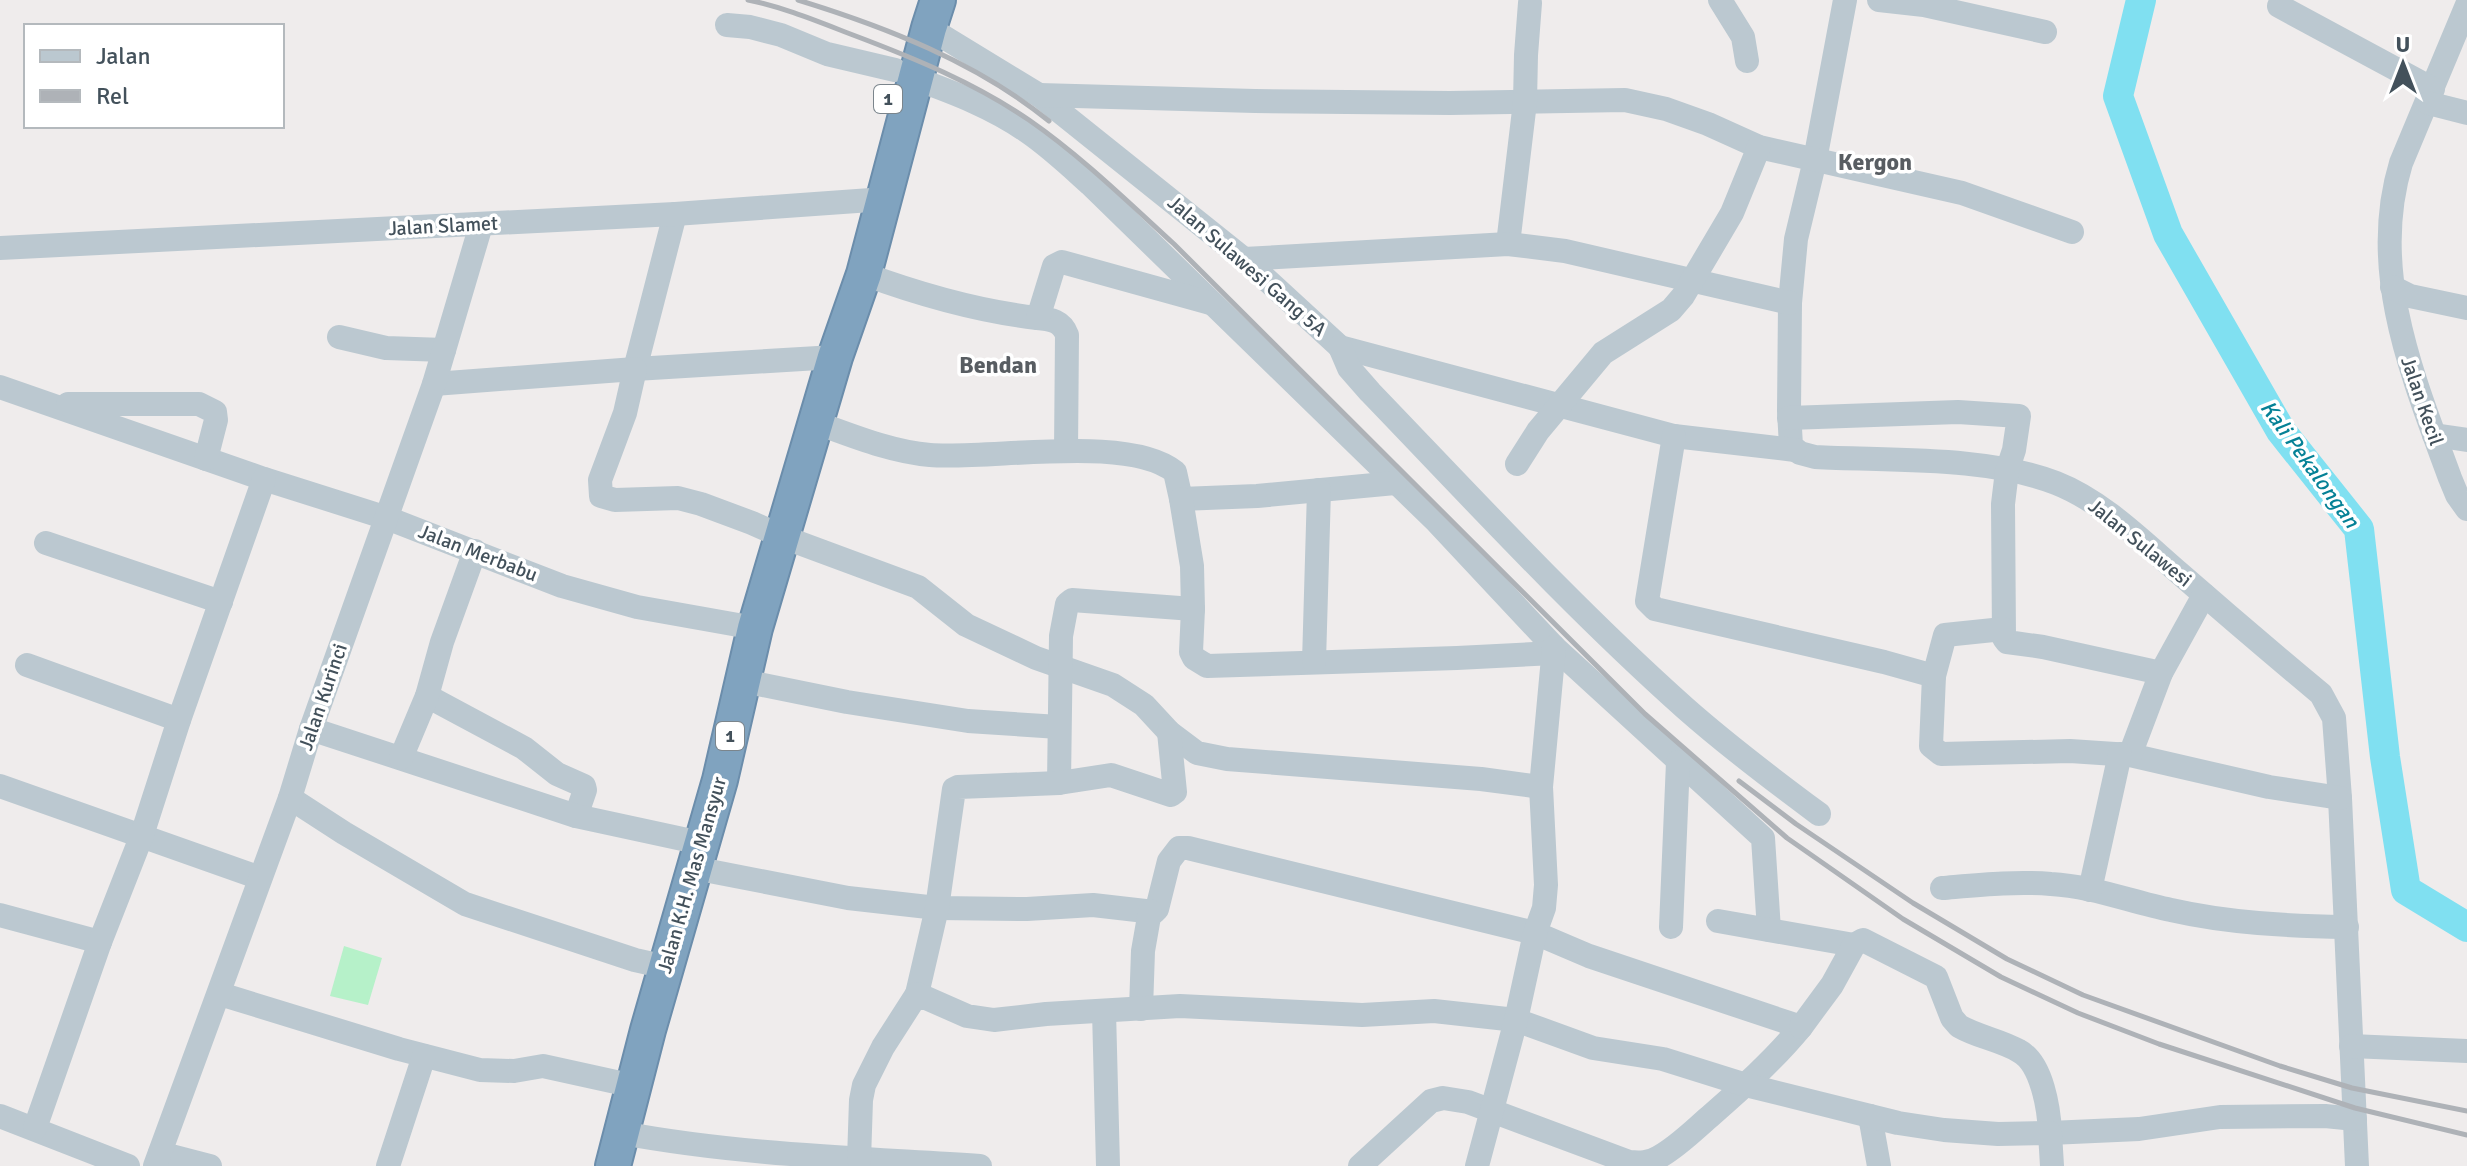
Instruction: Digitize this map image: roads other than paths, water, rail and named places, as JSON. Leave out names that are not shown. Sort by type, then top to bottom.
[{"type":"highway","name":"Jalan K.H. Mas Mansyur","points":[[852,307],[874,199],[905,74],[928,9]]},
{"type":"highway","name":"Jalan K.H. Mas Mansyur","points":[[613,1166],[720,780],[755,628],[835,357],[864,274],[874,199]]},
{"type":"street","points":[[1720,0],[1743,37],[1747,61]]},
{"type":"street","points":[[1795,450],[1790,442],[1789,418],[1790,303],[1796,239],[1815,160],[1845,0]]},
{"type":"street","points":[[1879,0],[1972,8],[2045,32]]},
{"type":"street","points":[[1508,244],[1525,102],[1528,1]]},
{"type":"street","points":[[2279,6],[2430,96],[2467,113]]},
{"type":"street","name":"Jalan Sulawesi Gang 5A","points":[[928,9],[1244,259],[1340,347],[1674,436],[1795,450]]},
{"type":"street","name":"Jalan Kecil","points":[[2464,21],[2408,144],[2396,179],[2388,238],[2392,287],[2405,350],[2457,495],[2467,509]]},
{"type":"street","points":[[727,25],[781,35],[827,54],[905,74],[987,108],[1053,150],[1136,227],[1437,522],[1554,650],[1763,838],[1769,930]]},
{"type":"street","points":[[1039,95],[1255,101],[1625,100],[1645,103],[1708,124],[1759,147],[1962,193],[2072,232]]},
{"type":"street","points":[[1517,464],[1538,431],[1603,353],[1671,310],[1732,213],[1759,147]]},
{"type":"street","name":"Jalan Slamet","points":[[0,248],[481,225],[874,199]]},
{"type":"street","points":[[675,214],[625,413],[600,480],[601,496],[627,500],[678,498],[918,587],[966,625],[1008,646],[1113,685],[1132,696],[1155,714],[1169,732],[1197,753],[1227,759],[1541,787]]},
{"type":"street","name":"Jalan Kurinci","points":[[158,1159],[290,798],[311,729],[434,384],[481,225]]},
{"type":"street","points":[[1244,259],[1508,244],[1565,251],[1790,303]]},
{"type":"street","points":[[1038,318],[1054,266],[1062,262],[1212,304]]},
{"type":"street","points":[[864,274],[964,306],[1060,324],[1067,335],[1066,451]]},
{"type":"street","points":[[2392,287],[2410,296],[2467,308]]},
{"type":"street","points":[[339,337],[386,348],[444,350]]},
{"type":"street","points":[[1340,347],[1349,368],[1363,384],[1592,621],[1685,708],[1744,758],[1819,814]]},
{"type":"street","points":[[434,384],[835,357]]},
{"type":"street","name":"Jalan Merbabu","points":[[0,387],[264,479],[387,518],[562,586],[622,603],[755,628]]},
{"type":"street","name":"Jalan Merbabu","points":[[45,404],[199,404],[215,412],[216,420],[206,459]]},
{"type":"street","points":[[1789,418],[1958,412],[2019,416],[2003,504],[2004,638],[2007,642],[2161,673]]},
{"type":"street","points":[[817,423],[862,439],[929,455],[1066,451],[1125,455],[1164,465],[1175,472],[1177,478],[1192,566],[1191,652],[1194,658],[1207,666],[1554,650]]},
{"type":"street","points":[[2434,435],[2467,440]]},
{"type":"street","points":[[1674,436],[1648,604],[1655,609],[1934,676]]},
{"type":"street","name":"Jalan Sulawesi","points":[[1795,450],[1815,457],[1961,464],[2007,471],[2079,493],[2136,536],[2321,694],[2334,718],[2357,1166]]},
{"type":"street","points":[[35,1128],[100,942],[142,835],[264,479]]},
{"type":"street","points":[[1181,499],[1257,496],[1395,483]]},
{"type":"street","points":[[1314,662],[1319,490]]},
{"type":"street","points":[[46,543],[221,602]]},
{"type":"street","points":[[401,758],[427,696],[442,642],[475,551]]},
{"type":"street","points":[[2090,890],[2125,754],[2161,673],[2204,595]]},
{"type":"street","points":[[1059,783],[1060,667],[1065,609],[1072,600],[1193,609]]},
{"type":"street","points":[[2003,612],[1945,635],[1934,676],[1931,746],[1941,754],[2070,751],[2125,754],[2269,787],[2340,798]]},
{"type":"street","points":[[1477,1166],[1546,896],[1541,787],[1554,650]]},
{"type":"street","points":[[27,665],[179,720]]},
{"type":"street","points":[[743,681],[847,702],[968,721],[1059,727]]},
{"type":"street","points":[[427,696],[524,748],[557,774],[584,786],[576,816]]},
{"type":"street","points":[[311,729],[697,856],[848,898],[937,908],[1027,909],[1093,905],[1156,911],[1169,861],[1179,848],[1188,848],[1535,933],[1589,956],[1801,1027]]},
{"type":"street","points":[[859,1160],[864,1085],[883,1047],[917,994],[937,908],[954,789],[1059,783],[1111,775],[1171,795],[1175,792],[1169,732]]},
{"type":"street","points":[[1671,927],[1678,762]]},
{"type":"street","points":[[0,786],[260,878]]},
{"type":"street","points":[[290,798],[465,904],[635,960],[666,967]]},
{"type":"street","points":[[1942,888],[2055,884],[2171,910],[2238,921],[2347,927]]},
{"type":"street","points":[[1141,1009],[1143,951],[1150,911]]},
{"type":"street","points":[[0,915],[100,942]]},
{"type":"street","points":[[1718,921],[1854,945]]},
{"type":"street","points":[[1360,1166],[1431,1101],[1443,1098],[1491,1110],[1629,1162],[1643,1163],[1657,1159],[1777,1056],[1832,985],[1854,945],[1859,941],[1868,941],[1936,977],[1952,1018],[1959,1026],[2023,1054],[2040,1080],[2046,1096],[2052,1166]]},
{"type":"street","points":[[220,994],[480,1070],[514,1071],[543,1066],[634,1086]]},
{"type":"street","points":[[917,994],[967,1016],[994,1020],[1180,1006],[1362,1015],[1434,1011],[1516,1020],[1593,1048],[1663,1059],[1746,1085],[1870,1116],[1944,1130],[1998,1134],[2050,1133],[2139,1129],[2220,1117],[2325,1116],[2355,1119]]},
{"type":"street","points":[[1104,1011],[1108,1166]]},
{"type":"street","points":[[2351,1046],[2467,1051]]},
{"type":"street","points":[[388,1166],[424,1056]]},
{"type":"street","points":[[0,1116],[128,1166]]},
{"type":"street","points":[[1870,1116],[1879,1166]]},
{"type":"street","points":[[622,1133],[775,1160],[859,1160],[980,1166]]},
{"type":"street","points":[[158,1159],[210,1166]]},
{"type":"waterway","name":"Kali Pekalongan","points":[[2141,0],[2118,96],[2168,234],[2281,431],[2359,529],[2385,757],[2406,890],[2467,927]]},
{"type":"railway","points":[[748,0],[814,20],[944,72],[1029,120],[1067,149],[1174,244],[1645,714],[1787,838],[1903,919],[2001,977],[2078,1013],[2159,1044],[2355,1108],[2467,1135]]},
{"type":"railway","points":[[798,0],[929,48],[991,81],[1049,121]]},
{"type":"railway","points":[[1739,781],[1796,824],[1913,903],[2007,959],[2083,995],[2280,1066],[2352,1088],[2467,1111]]},
{"type":"district","name":"Kergon","points":[[1875,162]]},
{"type":"district","name":"Bendan","points":[[998,365]]}]
